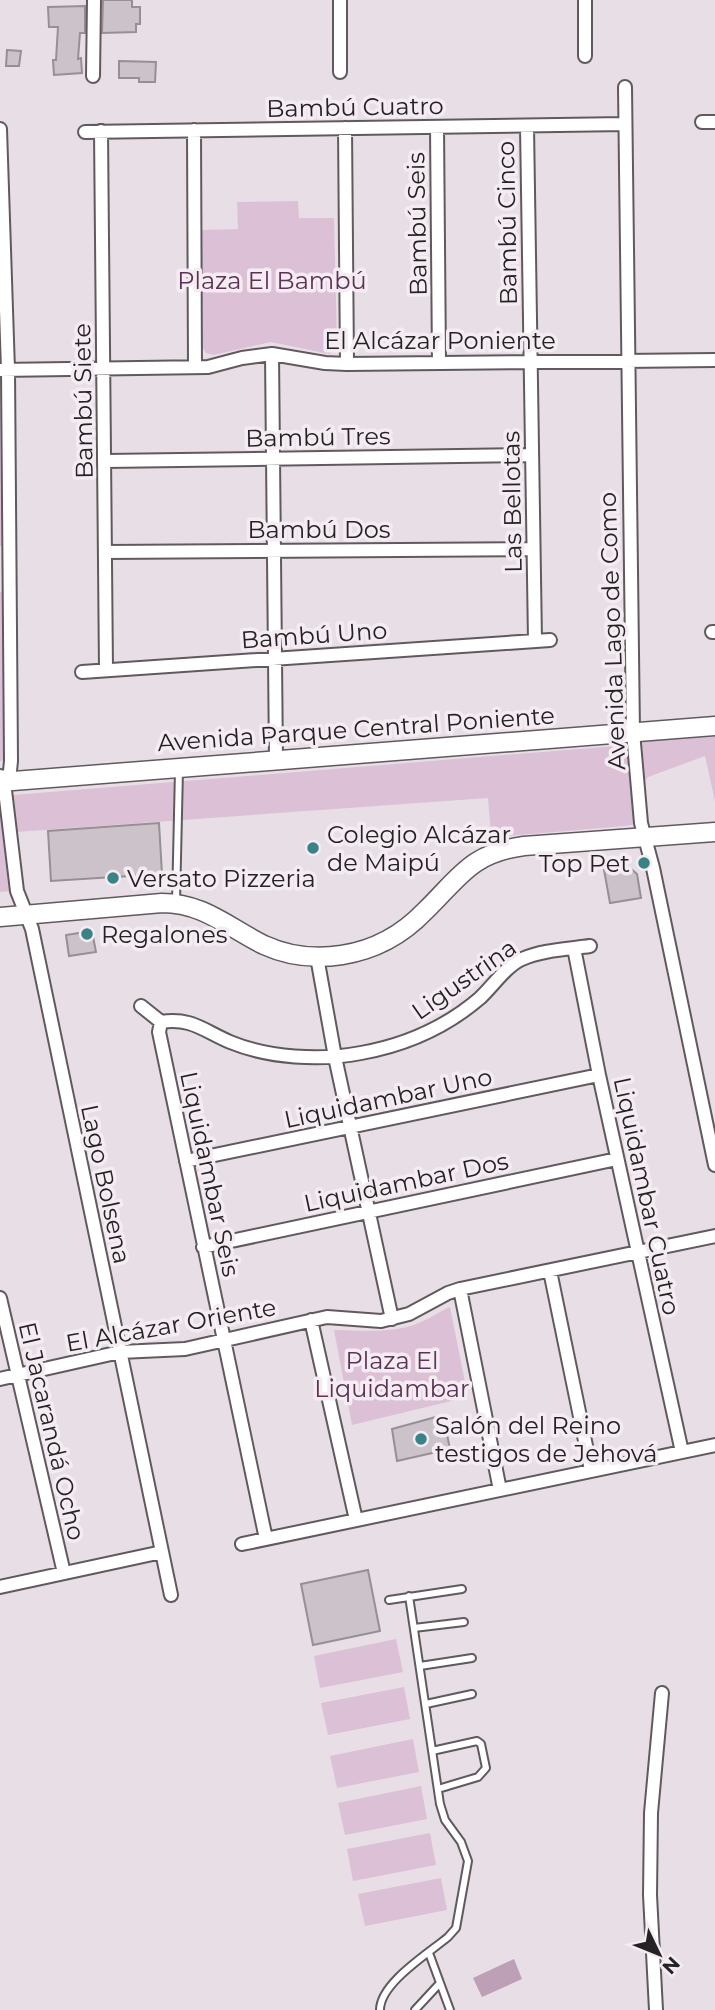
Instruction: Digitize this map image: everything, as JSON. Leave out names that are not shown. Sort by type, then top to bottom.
[{"type":"street","points":[[93,76],[94,0]]},
{"type":"street","points":[[340,0],[340,72]]},
{"type":"street","points":[[585,0],[585,56]]},
{"type":"street","name":"Avenida Lago de Como","points":[[625,87],[633,732],[641,823],[715,1165]]},
{"type":"street","name":"Bambú Cuatro","points":[[85,132],[625,124]]},
{"type":"street","name":"Bambú Cinco","points":[[527,126],[530,362]]},
{"type":"street","name":"Bambú Seis","points":[[437,127],[439,363]]},
{"type":"street","points":[[345,128],[347,364]]},
{"type":"street","points":[[194,130],[195,367]]},
{"type":"street","name":"Lago Bolsena","points":[[0,131],[5,577],[11,761],[10,771],[1,780],[18,891],[35,943],[171,1595]]},
{"type":"street","name":"Bambú Siete","points":[[101,131],[107,670]]},
{"type":"street","points":[[272,354],[276,760]]},
{"type":"street","name":"El Alcázar Poniente","points":[[4,370],[195,367],[221,365],[257,355],[272,354],[347,364],[715,360]]},
{"type":"street","name":"Las Bellotas","points":[[530,362],[535,641]]},
{"type":"street","name":"Bambú Tres","points":[[105,461],[532,455]]},
{"type":"street","name":"Bambú Dos","points":[[105,552],[533,549]]},
{"type":"street","name":"Bambú Uno","points":[[82,672],[550,640]]},
{"type":"street","name":"Avenida Parque Central Poniente","points":[[1,780],[715,726]]},
{"type":"street","points":[[0,917],[176,903],[201,909],[278,950],[317,957],[357,952],[397,935],[424,912],[460,873],[480,859],[501,850],[715,832]]},
{"type":"street","name":"Ligustrina","points":[[160,1022],[187,1021],[229,1042],[264,1052],[335,1057],[385,1048],[424,1035],[467,1009],[523,958],[590,946]]},
{"type":"street","name":"Liquidambar Cuatro","points":[[574,948],[637,1252],[682,1451]]},
{"type":"street","points":[[317,957],[335,1057],[392,1319]]},
{"type":"street","points":[[141,1006],[160,1022]]},
{"type":"street","name":"Liquidambar Seis","points":[[160,1022],[159,1032],[266,1539]]},
{"type":"street","name":"Liquidambar Uno","points":[[186,1161],[599,1075]]},
{"type":"street","name":"Liquidambar Dos","points":[[204,1247],[617,1158]]},
{"type":"street","name":"El Alcázar Oriente","points":[[0,1379],[120,1352],[173,1351],[327,1317],[366,1321],[392,1319],[409,1314],[460,1289],[715,1236]]},
{"type":"street","points":[[550,1270],[592,1471]]},
{"type":"street","points":[[460,1289],[500,1490]]},
{"type":"street","name":"El Jacarandá Ocho","points":[[0,1298],[64,1573]]},
{"type":"street","points":[[311,1320],[356,1520]]},
{"type":"street","points":[[242,1544],[715,1444]]},
{"type":"street","points":[[0,1587],[162,1552]]},
{"type":"street","points":[[656,2010],[650,1895],[651,1813],[662,1693]]},
{"type":"lane","points":[[176,903],[179,768]]},
{"type":"lane","points":[[389,1600],[462,1589]]},
{"type":"lane","points":[[380,2010],[380,2003],[392,1983],[456,1928],[468,1861],[461,1842],[445,1820],[438,1789],[410,1596]]},
{"type":"lane","points":[[414,1628],[464,1622]]},
{"type":"lane","points":[[420,1667],[471,1658]]},
{"type":"lane","points":[[426,1704],[472,1694]]},
{"type":"lane","points":[[432,1751],[477,1741],[481,1744],[486,1768],[478,1777],[438,1789]]},
{"type":"lane","points":[[429,1953],[450,2010]]},
{"type":"lane","points":[[415,2010],[440,1983]]},
{"type":"green space","name":"Plaza El Bambú","points":[[298,201],[299,218],[334,218],[337,345],[333,352],[329,354],[271,342],[213,355],[206,353],[202,347],[202,230],[238,229],[237,202]]},
{"type":"green space","points":[[0,372],[7,372],[7,546],[0,546]]},
{"type":"green space","points":[[9,591],[10,759],[0,761],[0,592]]},
{"type":"green space","points":[[715,732],[715,801],[705,756],[648,777],[644,782],[639,738]]},
{"type":"green space","points":[[628,745],[641,823],[625,826],[495,837],[491,835],[488,798],[16,832],[13,795]]},
{"type":"green space","points":[[0,796],[13,891],[0,892]]},
{"type":"green space","name":"Plaza El Liquidambar","points":[[450,1307],[468,1397],[352,1425],[334,1330],[396,1329],[420,1322]]},
{"type":"green space","points":[[396,1639],[403,1672],[320,1688],[314,1656]]},
{"type":"green space","points":[[404,1687],[410,1719],[328,1735],[321,1703]]},
{"type":"green space","points":[[413,1739],[419,1772],[337,1788],[330,1756]]},
{"type":"green space","points":[[421,1786],[427,1819],[345,1835],[338,1803]]},
{"type":"green space","points":[[430,1833],[436,1865],[353,1881],[347,1849]]},
{"type":"green space","points":[[441,1878],[447,1910],[365,1926],[358,1894]]},
{"type":"shaded area","points":[[514,1959],[522,1979],[482,1997],[473,1978]]},
{"type":"building","points":[[103,0],[132,0],[132,7],[140,7],[140,24],[136,24],[136,32],[102,33]]},
{"type":"building","points":[[85,6],[85,33],[80,33],[78,59],[81,58],[82,73],[54,75],[53,60],[56,60],[58,27],[49,27],[48,7]]},
{"type":"building","points":[[7,50],[21,51],[19,66],[6,66]]},
{"type":"building","points":[[119,61],[156,62],[155,82],[139,82],[139,78],[119,78]]},
{"type":"building","points":[[159,823],[162,874],[51,881],[48,831]]},
{"type":"building","points":[[630,868],[637,874],[641,898],[610,903],[604,870]]},
{"type":"building","points":[[92,931],[96,952],[69,956],[66,935]]},
{"type":"building","name":"Salón del Reino testigos de Jehová","points":[[443,1415],[450,1449],[397,1461],[392,1429]]},
{"type":"building","points":[[368,1570],[380,1631],[313,1645],[301,1584]]},
{"type":"place","name":"Colegio Alcázar de Maipú","points":[[313,848]]},
{"type":"place","name":"Top Pet","points":[[644,863]]},
{"type":"place","name":"Versato Pizzeria","points":[[113,878]]},
{"type":"place","name":"Regalones","points":[[87,934]]},
{"type":"place","name":"Salón del Reino testigos de Jehová","points":[[421,1439]]}]
